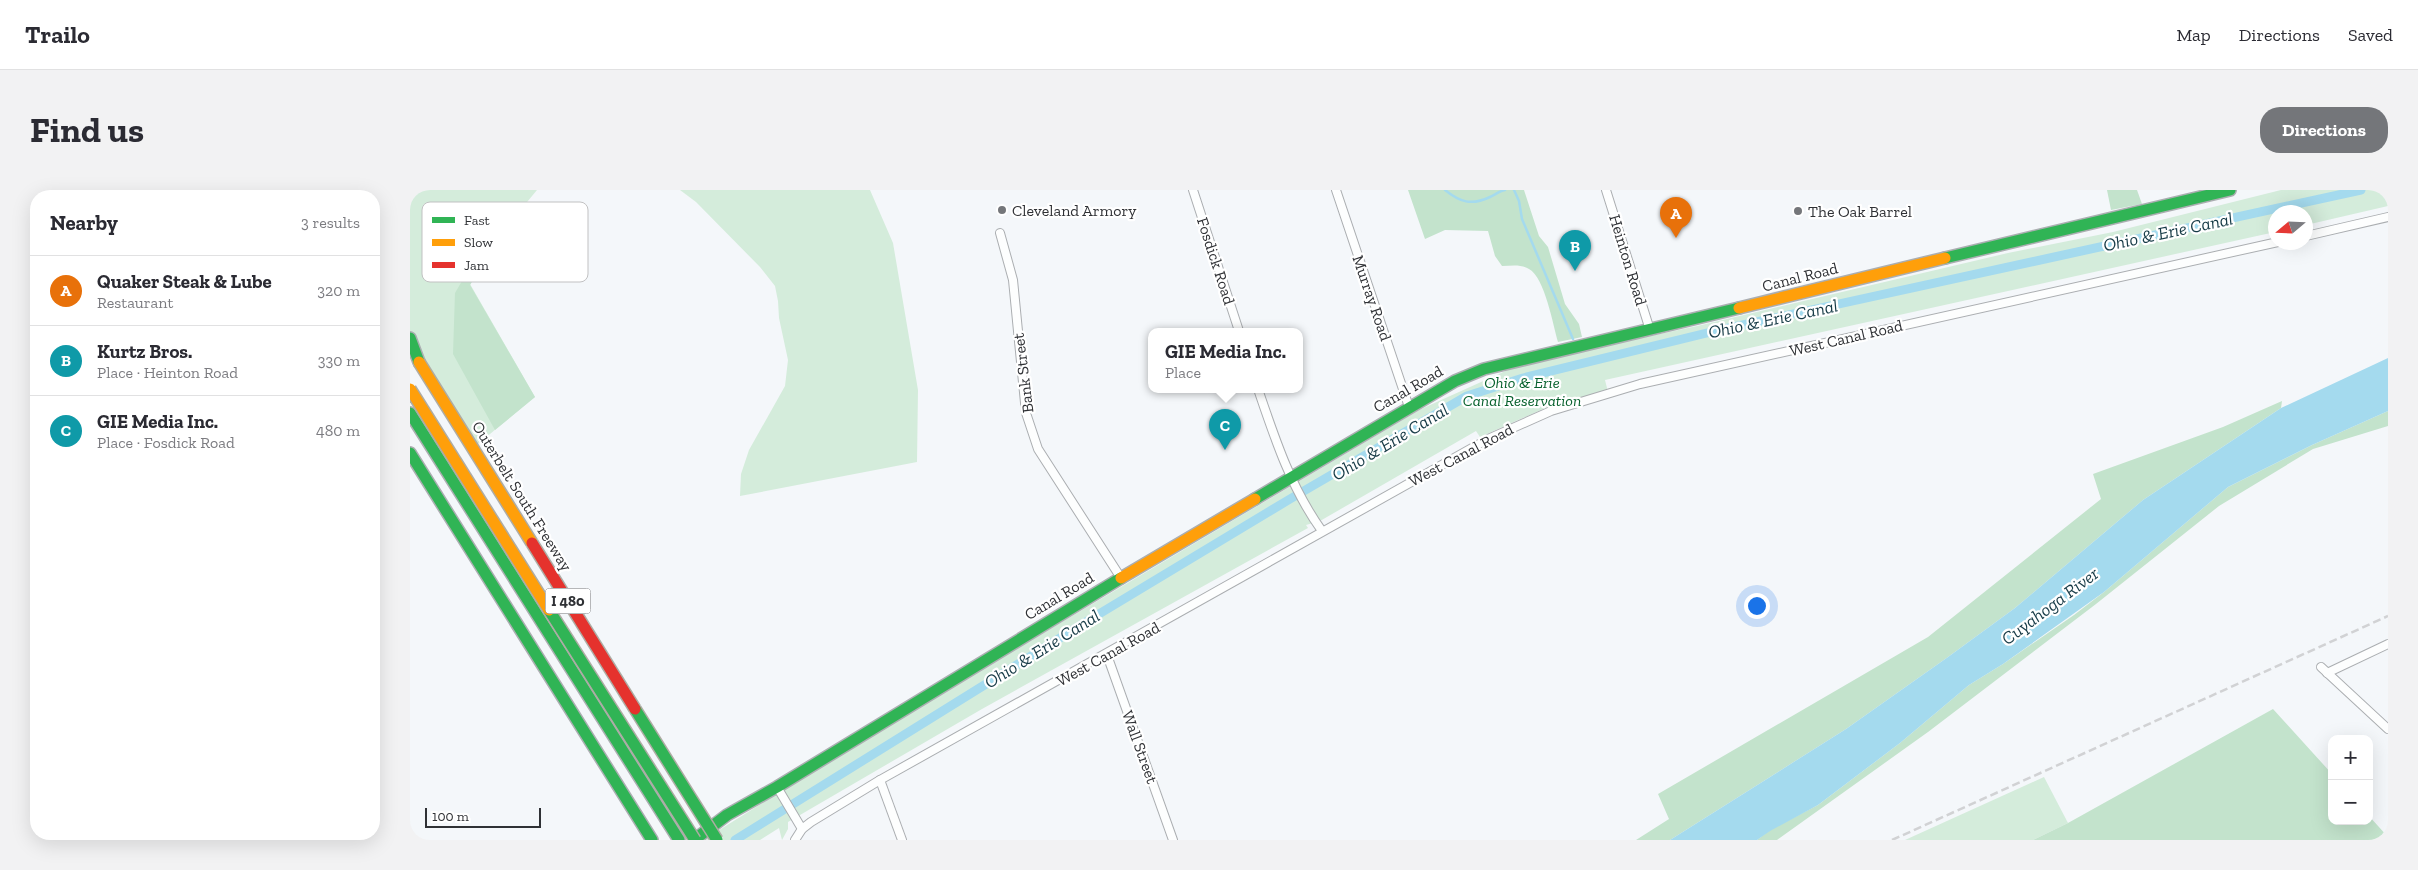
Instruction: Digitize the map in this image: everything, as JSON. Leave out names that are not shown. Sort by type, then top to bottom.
[{"type":"main road","name":"Canal Road","points":[[695,840],[727,815],[777,787],[1121,578],[1294,483],[1409,407],[1455,380],[1484,369],[2230,190]]},
{"type":"main road","points":[[410,338],[419,362]]},
{"type":"main road","name":"Outerbelt South Freeway","points":[[410,348],[716,840]]},
{"type":"main road","points":[[410,389],[695,840]]},
{"type":"main road","points":[[410,414],[679,840]]},
{"type":"main road","points":[[410,453],[652,840]]},
{"type":"street","name":"Fosdick Road","points":[[1193,190],[1239,328]]},
{"type":"street","name":"Murray Road","points":[[1336,190],[1409,407]]},
{"type":"street","name":"Heinton Road","points":[[1606,190],[1650,330]]},
{"type":"street","points":[[2313,234],[2388,217]]},
{"type":"street","name":"Bank Street","points":[[1000,233],[1013,280],[1026,413],[1038,449],[1121,578]]},
{"type":"street","name":"West Canal Road","points":[[795,840],[802,829],[818,817],[880,780],[1107,655],[1322,531],[1499,433],[1551,410],[1647,383],[2268,244]]},
{"type":"street","points":[[1259,393],[1279,451],[1307,509],[1322,531]]},
{"type":"street","points":[[2388,644],[2324,670],[2388,730]]},
{"type":"street","name":"Wall Street","points":[[1107,655],[1172,840]]},
{"type":"street","points":[[880,780],[902,840]]},
{"type":"street","points":[[777,787],[802,829]]},
{"type":"green space","points":[[410,190],[537,190],[527,202],[422,202],[422,282],[471,282],[470,284],[535,397],[473,448],[410,338]]},
{"type":"green space","points":[[680,190],[870,190],[893,243],[918,390],[917,462],[740,496],[741,474],[749,450],[785,386],[788,360],[779,318],[778,301],[775,286],[760,267],[696,202]]},
{"type":"green space","points":[[1408,190],[1524,190],[1539,236],[1548,247],[1565,304],[1579,324],[1582,337],[1558,342],[1548,303],[1535,274],[1523,266],[1502,266],[1495,256],[1488,231],[1445,230],[1425,239]]},
{"type":"green space","points":[[2107,190],[2137,190],[2142,204],[2111,210]]},
{"type":"green space","name":"Ohio & Erie Canal Reservation","points":[[2281,190],[2388,190],[2388,206],[2313,223],[2313,205],[2268,205],[2268,234],[1605,380],[1608,392],[1570,402],[1568,398],[1480,437],[1476,431],[1320,521],[1306,525],[1308,528],[982,709],[788,822],[788,829],[782,840],[779,828],[760,840],[706,840],[870,736],[1419,410],[1521,364],[1697,326],[2008,253],[2113,232]]},
{"type":"green space","points":[[461,282],[472,282],[470,285],[535,397],[495,430],[453,354],[455,293]]},
{"type":"green space","points":[[2282,401],[2281,408],[2143,500],[2015,608],[1846,729],[1670,840],[1636,840],[1669,819],[1658,794],[1928,637],[2101,499],[2093,474],[2223,427]]},
{"type":"green space","points":[[2388,411],[2388,426],[2313,449],[2219,506],[2096,604],[1928,732],[1777,840],[1757,840],[1770,830],[1818,805],[1900,743],[1969,685],[2074,615],[2228,487],[2312,445]]},
{"type":"green space","points":[[2273,709],[2328,770],[2328,825],[2373,825],[2373,820],[2388,837],[2388,840],[2033,840],[2068,823]]},
{"type":"green space","points":[[2044,777],[2068,823],[2033,840],[1905,840]]},
{"type":"water","name":"Cuyahoga River","points":[[2388,358],[2388,411],[2312,445],[2228,487],[2104,592],[2003,664],[1969,685],[1900,743],[1818,805],[1757,840],[1670,840],[1846,729],[1948,657],[2015,608],[2143,500],[2281,408]]},
{"type":"waterway","points":[[1445,190],[1461,200],[1471,202],[1483,200],[1505,190]]},
{"type":"waterway","points":[[1514,190],[1519,201],[1522,219],[1573,339]]},
{"type":"waterway","name":"Ohio & Erie Canal","points":[[735,840],[1089,620],[1290,499],[1467,396],[1523,378],[1715,331],[2361,190]]},
{"type":"railway","points":[[1892,840],[2388,616]]},
{"type":"traffic: fast","points":[[1945,258],[2230,190]]},
{"type":"traffic: fast","points":[[1255,499],[1455,381],[1484,369],[1739,308]]},
{"type":"traffic: fast","points":[[410,338],[419,362]]},
{"type":"traffic: fast","points":[[410,413],[679,840]]},
{"type":"traffic: fast","points":[[410,453],[652,840]]},
{"type":"traffic: fast","points":[[694,840],[727,815],[777,787],[1121,578]]},
{"type":"traffic: fast","points":[[549,610],[695,840]]},
{"type":"traffic: fast","points":[[635,709],[717,840]]},
{"type":"traffic: slow","points":[[1739,308],[1945,258]]},
{"type":"traffic: slow","points":[[419,362],[532,543]]},
{"type":"traffic: slow","points":[[410,389],[549,610]]},
{"type":"traffic: slow","points":[[1121,578],[1255,499]]},
{"type":"traffic: jam","points":[[532,543],[635,709]]},
{"type":"place","name":"Cleveland Armory","points":[[1002,210]]},
{"type":"place","name":"The Oak Barrel","points":[[1798,211]]},
{"type":"place","name":"Quaker Steak & Lube","points":[[1676,238]]},
{"type":"place","name":"Kurtz Bros.","points":[[1575,271]]},
{"type":"place","name":"GIE Media Inc.","points":[[1225,450]]}]
